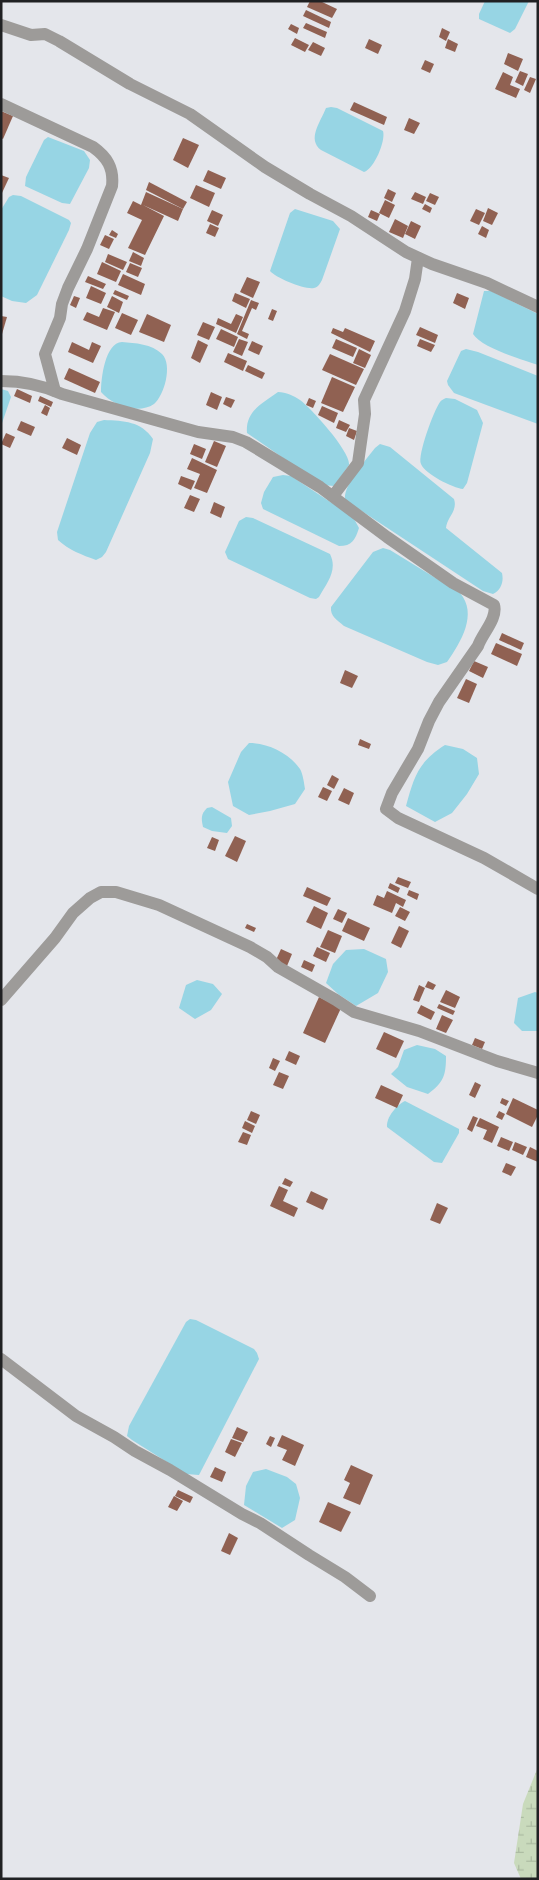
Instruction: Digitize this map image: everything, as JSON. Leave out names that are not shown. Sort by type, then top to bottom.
[{"type":"street","points":[[1,25],[31,35],[45,34],[59,41],[130,84],[190,114],[264,167],[351,216],[383,238],[418,258],[487,282],[538,307]]},
{"type":"street","points":[[1,104],[93,147],[101,153],[111,168],[113,178],[112,186],[87,249],[68,288],[62,304],[60,318],[45,354],[55,391]]},
{"type":"street","points":[[333,496],[358,463],[365,414],[364,400],[405,311],[416,279],[418,258]]},
{"type":"street","points":[[1,381],[42,386],[198,432],[234,437],[265,453],[333,496],[386,537],[453,583],[494,606],[496,610],[478,646],[439,702],[418,749],[392,793],[386,808],[398,818],[484,858],[538,889]]},
{"type":"street","points":[[1,1000],[55,938],[73,913],[90,898],[101,892],[116,892],[159,905],[250,947],[267,957],[278,968],[354,1012],[419,1031],[497,1061],[538,1073]]},
{"type":"street","points":[[1,1359],[76,1416],[260,1523],[345,1576],[370,1596]]},
{"type":"green space","points":[[538,1767],[538,1879],[521,1879],[514,1863],[523,1804]]},
{"type":"water","points":[[485,1],[529,1],[515,29],[510,33],[479,19],[479,14]]},
{"type":"water","points":[[326,108],[337,108],[383,131],[383,141],[378,154],[368,170],[364,172],[321,150],[317,146],[315,141],[316,130]]},
{"type":"water","points":[[48,137],[84,151],[90,160],[89,168],[70,204],[62,203],[25,186],[26,177],[44,140]]},
{"type":"water","points":[[13,195],[21,196],[69,220],[71,223],[37,295],[26,303],[12,301],[1,296],[1,210],[9,197]]},
{"type":"water","points":[[295,209],[333,221],[340,229],[322,280],[314,288],[291,283],[270,271],[290,213]]},
{"type":"water","points":[[484,291],[491,291],[538,314],[538,365],[493,348],[473,334]]},
{"type":"water","points":[[122,342],[148,346],[162,354],[165,359],[167,373],[164,388],[158,400],[148,407],[141,409],[126,407],[112,401],[101,392],[105,362],[112,348]]},
{"type":"water","points":[[466,349],[538,376],[538,424],[454,393],[447,381],[461,351]]},
{"type":"water","points":[[1,389],[8,391],[11,397],[1,426]]},
{"type":"water","points":[[278,392],[300,400],[321,421],[344,450],[349,465],[334,486],[322,485],[247,433],[247,425],[252,413]]},
{"type":"water","points":[[446,398],[455,399],[477,410],[483,423],[467,483],[463,489],[440,480],[428,472],[421,464],[420,459],[430,423],[440,402]]},
{"type":"water","points":[[104,420],[132,423],[143,429],[153,439],[150,453],[106,552],[96,560],[62,544],[58,540],[57,532],[90,433],[97,422]]},
{"type":"water","points":[[380,444],[390,447],[454,499],[455,507],[446,528],[502,573],[503,580],[496,592],[493,594],[483,591],[345,500],[345,494],[351,480]]},
{"type":"water","points":[[291,476],[353,517],[359,528],[352,542],[339,546],[263,509],[261,503],[264,492],[273,477]]},
{"type":"water","points":[[246,517],[253,518],[330,554],[333,566],[332,571],[319,597],[316,599],[310,598],[228,559],[225,552],[239,521]]},
{"type":"water","points":[[383,548],[390,550],[460,593],[465,601],[468,610],[466,628],[447,662],[438,665],[427,662],[344,626],[333,615],[331,607],[373,552]]},
{"type":"water","points":[[249,743],[256,743],[278,750],[290,758],[300,769],[305,789],[295,804],[249,815],[233,806],[228,782],[241,752]]},
{"type":"water","points":[[445,745],[463,749],[477,758],[479,774],[467,794],[452,813],[435,822],[406,806],[418,771],[436,751]]},
{"type":"water","points":[[212,807],[231,818],[232,826],[227,833],[212,831],[203,827],[203,814],[207,808]]},
{"type":"water","points":[[364,949],[386,959],[388,972],[378,993],[356,1006],[326,983],[333,964],[346,950]]},
{"type":"water","points":[[197,980],[213,984],[222,994],[211,1010],[195,1019],[179,1008],[186,985]]},
{"type":"water","points":[[535,992],[538,993],[538,1031],[522,1031],[514,1023],[518,998]]},
{"type":"water","points":[[417,1045],[435,1049],[446,1056],[443,1078],[438,1086],[428,1094],[407,1087],[391,1074],[398,1067],[404,1050]]},
{"type":"water","points":[[405,1101],[459,1129],[459,1133],[442,1163],[434,1162],[387,1127],[388,1119],[399,1105]]},
{"type":"water","points":[[190,1319],[196,1320],[254,1349],[259,1359],[199,1475],[186,1474],[127,1436],[129,1426],[186,1322]]},
{"type":"water","points":[[266,1469],[287,1477],[296,1484],[300,1498],[295,1520],[282,1528],[244,1505],[246,1486],[253,1472]]},
{"type":"building","points":[[310,1],[320,1],[337,9],[332,18],[307,7]]},
{"type":"building","points":[[306,10],[331,22],[329,28],[303,16]]},
{"type":"building","points":[[306,23],[327,32],[325,38],[303,28]]},
{"type":"building","points":[[291,24],[299,28],[297,34],[288,29]]},
{"type":"building","points":[[442,28],[450,32],[446,41],[439,37]]},
{"type":"building","points":[[295,38],[309,45],[305,52],[291,45]]},
{"type":"building","points":[[369,39],[382,45],[378,54],[365,48]]},
{"type":"building","points":[[448,39],[458,44],[455,52],[445,48]]},
{"type":"building","points":[[313,42],[325,48],[321,56],[308,50]]},
{"type":"building","points":[[508,53],[523,59],[518,71],[504,64]]},
{"type":"building","points":[[425,60],[434,64],[430,73],[421,69]]},
{"type":"building","points":[[520,71],[528,74],[523,86],[515,82]]},
{"type":"building","points":[[503,72],[513,77],[510,85],[520,89],[516,98],[495,89]]},
{"type":"building","points":[[530,77],[536,79],[530,93],[524,90]]},
{"type":"building","points":[[354,102],[387,117],[384,125],[350,110]]},
{"type":"building","points":[[1,111],[13,116],[3,139],[1,138]]},
{"type":"building","points":[[409,118],[420,123],[414,134],[404,130]]},
{"type":"building","points":[[183,138],[199,145],[188,168],[173,160]]},
{"type":"building","points":[[208,170],[226,178],[221,189],[203,181]]},
{"type":"building","points":[[1,175],[9,178],[1,195]]},
{"type":"building","points":[[149,182],[187,202],[183,209],[146,190]]},
{"type":"building","points":[[196,185],[215,193],[209,207],[190,198]]},
{"type":"building","points":[[388,189],[396,193],[392,202],[384,198]]},
{"type":"building","points":[[146,192],[183,209],[178,221],[143,205],[164,216],[145,255],[128,248],[142,220],[127,213],[133,201],[141,205]]},
{"type":"building","points":[[415,192],[426,197],[423,204],[411,199]]},
{"type":"building","points":[[430,193],[439,197],[435,205],[426,201]]},
{"type":"building","points":[[385,200],[395,205],[389,218],[379,213]]},
{"type":"building","points":[[425,204],[432,208],[430,213],[422,209]]},
{"type":"building","points":[[488,208],[498,213],[492,225],[483,221]]},
{"type":"building","points":[[476,209],[485,213],[479,225],[470,221]]},
{"type":"building","points":[[212,210],[223,215],[218,226],[207,221]]},
{"type":"building","points":[[371,210],[380,214],[377,221],[368,217]]},
{"type":"building","points":[[395,219],[408,226],[403,238],[389,232]]},
{"type":"building","points":[[411,221],[421,226],[415,239],[405,234]]},
{"type":"building","points":[[210,224],[219,228],[215,237],[206,233]]},
{"type":"building","points":[[482,226],[489,230],[486,238],[478,234]]},
{"type":"building","points":[[112,230],[118,234],[116,238],[109,235]]},
{"type":"building","points":[[105,235],[114,239],[109,249],[100,245]]},
{"type":"building","points":[[133,252],[144,258],[141,266],[129,261]]},
{"type":"building","points":[[108,254],[127,262],[123,270],[105,262]]},
{"type":"building","points":[[102,262],[121,271],[116,282],[97,274]]},
{"type":"building","points":[[130,263],[142,268],[138,277],[126,272]]},
{"type":"building","points":[[123,274],[145,284],[141,295],[118,285]]},
{"type":"building","points":[[88,276],[106,284],[103,289],[85,282]]},
{"type":"building","points":[[247,277],[260,282],[253,298],[240,292]]},
{"type":"building","points":[[91,286],[106,293],[101,304],[86,298]]},
{"type":"building","points":[[115,290],[129,296],[127,300],[113,294]]},
{"type":"building","points":[[235,293],[250,299],[246,308],[232,301]]},
{"type":"building","points":[[457,293],[469,298],[465,309],[453,303]]},
{"type":"building","points":[[74,296],[80,298],[76,308],[70,305]]},
{"type":"building","points":[[112,296],[123,302],[119,313],[107,307]]},
{"type":"building","points":[[251,300],[259,303],[256,310],[252,308],[242,331],[249,334],[247,339],[237,334]]},
{"type":"building","points":[[103,308],[115,312],[107,330],[83,320],[87,312],[99,317]]},
{"type":"building","points":[[272,309],[277,311],[273,321],[268,319]]},
{"type":"building","points":[[122,313],[138,320],[131,335],[115,328]]},
{"type":"building","points":[[147,314],[171,325],[164,342],[139,332]]},
{"type":"building","points":[[236,314],[243,317],[236,333],[216,324],[218,318],[231,324]]},
{"type":"building","points":[[1,316],[7,317],[2,334],[1,334]]},
{"type":"building","points":[[203,322],[215,327],[209,340],[197,335]]},
{"type":"building","points":[[420,327],[438,335],[435,343],[416,335]]},
{"type":"building","points":[[333,328],[343,332],[345,328],[375,341],[370,352],[331,333]]},
{"type":"building","points":[[221,329],[238,337],[234,347],[216,339]]},
{"type":"building","points":[[239,339],[248,342],[242,356],[233,352]]},
{"type":"building","points":[[336,339],[357,348],[353,357],[332,348]]},
{"type":"building","points":[[420,339],[435,345],[431,352],[417,346]]},
{"type":"building","points":[[198,340],[208,345],[200,363],[191,358]]},
{"type":"building","points":[[252,341],[263,346],[259,355],[248,350]]},
{"type":"building","points":[[72,342],[89,350],[92,342],[101,346],[93,363],[68,352]]},
{"type":"building","points":[[359,349],[371,355],[365,368],[353,363]]},
{"type":"building","points":[[228,353],[247,361],[243,371],[224,362]]},
{"type":"building","points":[[330,354],[364,369],[356,385],[322,370]]},
{"type":"building","points":[[248,365],[265,373],[262,379],[245,371]]},
{"type":"building","points":[[69,368],[100,382],[95,393],[64,379]]},
{"type":"building","points":[[332,377],[355,387],[343,412],[321,403]]},
{"type":"building","points":[[17,389],[32,396],[30,403],[14,396]]},
{"type":"building","points":[[211,392],[222,397],[217,410],[206,405]]},
{"type":"building","points":[[40,396],[53,402],[51,407],[38,401]]},
{"type":"building","points":[[226,397],[235,400],[231,408],[223,404]]},
{"type":"building","points":[[309,398],[316,401],[313,408],[306,405]]},
{"type":"building","points":[[45,405],[50,408],[47,416],[41,413]]},
{"type":"building","points":[[322,406],[338,413],[334,423],[318,415]]},
{"type":"building","points":[[339,420],[350,425],[346,432],[336,428]]},
{"type":"building","points":[[21,421],[35,427],[31,436],[17,430]]},
{"type":"building","points":[[349,428],[357,431],[354,440],[346,436]]},
{"type":"building","points":[[6,433],[15,437],[10,448],[1,444]]},
{"type":"building","points":[[67,438],[81,445],[77,455],[62,448]]},
{"type":"building","points":[[214,441],[226,446],[217,467],[205,462]]},
{"type":"building","points":[[194,444],[206,449],[202,459],[190,454]]},
{"type":"building","points":[[192,458],[217,470],[207,493],[194,488],[200,474],[187,469]]},
{"type":"building","points":[[181,476],[195,481],[191,490],[178,484]]},
{"type":"building","points":[[190,495],[200,499],[194,512],[184,508]]},
{"type":"building","points":[[214,502],[225,507],[221,518],[210,513]]},
{"type":"building","points":[[502,633],[524,643],[521,650],[499,640]]},
{"type":"building","points":[[496,643],[522,654],[517,666],[491,654]]},
{"type":"building","points":[[474,661],[488,667],[483,678],[469,671]]},
{"type":"building","points":[[345,670],[358,676],[352,688],[340,683]]},
{"type":"building","points":[[466,679],[477,684],[469,703],[457,698]]},
{"type":"building","points":[[360,739],[371,744],[369,749],[358,745]]},
{"type":"building","points":[[332,775],[339,779],[334,789],[327,785]]},
{"type":"building","points":[[323,787],[332,791],[327,801],[318,797]]},
{"type":"building","points":[[344,788],[354,793],[349,805],[338,800]]},
{"type":"building","points":[[235,836],[246,841],[237,862],[225,856]]},
{"type":"building","points":[[212,837],[219,840],[215,851],[207,848]]},
{"type":"building","points":[[398,877],[411,882],[408,888],[395,883]]},
{"type":"building","points":[[390,883],[400,888],[398,893],[388,888]]},
{"type":"building","points":[[307,887],[331,898],[327,906],[303,896]]},
{"type":"building","points":[[409,890],[419,894],[417,900],[407,895]]},
{"type":"building","points":[[387,891],[406,900],[403,907],[396,903],[392,913],[373,905],[377,895],[384,898]]},
{"type":"building","points":[[314,906],[328,913],[321,929],[306,922]]},
{"type":"building","points":[[400,907],[410,912],[405,921],[395,916]]},
{"type":"building","points":[[338,909],[347,913],[342,923],[333,919]]},
{"type":"building","points":[[348,918],[370,928],[364,941],[342,931]]},
{"type":"building","points":[[247,924],[256,928],[254,932],[245,928]]},
{"type":"building","points":[[399,926],[409,931],[401,948],[391,943]]},
{"type":"building","points":[[328,930],[342,936],[335,953],[320,947]]},
{"type":"building","points":[[317,947],[330,953],[326,962],[313,956]]},
{"type":"building","points":[[281,949],[292,954],[287,966],[276,960]]},
{"type":"building","points":[[304,960],[315,965],[312,972],[301,967]]},
{"type":"building","points":[[428,981],[436,985],[433,990],[425,987]]},
{"type":"building","points":[[419,985],[425,988],[419,1002],[413,1000]]},
{"type":"building","points":[[446,990],[460,997],[455,1008],[440,1002]]},
{"type":"building","points":[[319,997],[341,1008],[325,1043],[303,1033]]},
{"type":"building","points":[[439,1004],[455,1011],[453,1015],[437,1008]]},
{"type":"building","points":[[421,1005],[435,1012],[431,1020],[417,1013]]},
{"type":"building","points":[[442,1015],[453,1020],[446,1033],[436,1029]]},
{"type":"building","points":[[384,1032],[404,1041],[396,1058],[376,1049]]},
{"type":"building","points":[[475,1038],[485,1042],[482,1049],[472,1045]]},
{"type":"building","points":[[289,1051],[300,1056],[296,1065],[285,1060]]},
{"type":"building","points":[[273,1058],[280,1061],[275,1071],[269,1068]]},
{"type":"building","points":[[279,1072],[289,1076],[283,1089],[273,1085]]},
{"type":"building","points":[[475,1082],[481,1085],[475,1098],[469,1095]]},
{"type":"building","points":[[381,1085],[403,1095],[397,1108],[375,1098]]},
{"type":"building","points":[[502,1098],[509,1101],[506,1106],[500,1103]]},
{"type":"building","points":[[513,1098],[538,1110],[538,1115],[532,1127],[506,1114]]},
{"type":"building","points":[[251,1111],[260,1115],[256,1124],[247,1120]]},
{"type":"building","points":[[499,1111],[505,1114],[502,1120],[496,1117]]},
{"type":"building","points":[[473,1116],[478,1118],[472,1132],[467,1129]]},
{"type":"building","points":[[480,1118],[499,1127],[492,1143],[483,1139],[487,1130],[476,1126]]},
{"type":"building","points":[[245,1121],[255,1126],[252,1133],[242,1128]]},
{"type":"building","points":[[243,1132],[251,1135],[247,1145],[238,1142]]},
{"type":"building","points":[[501,1137],[513,1142],[509,1151],[497,1146]]},
{"type":"building","points":[[515,1142],[527,1147],[523,1155],[512,1150]]},
{"type":"building","points":[[530,1147],[538,1151],[538,1162],[526,1157]]},
{"type":"building","points":[[506,1163],[516,1167],[511,1176],[502,1172]]},
{"type":"building","points":[[285,1178],[293,1182],[290,1187],[282,1184]]},
{"type":"building","points":[[279,1186],[288,1190],[283,1201],[298,1208],[294,1217],[270,1206]]},
{"type":"building","points":[[311,1191],[328,1199],[323,1210],[306,1202]]},
{"type":"building","points":[[437,1203],[448,1208],[440,1224],[430,1220]]},
{"type":"building","points":[[237,1427],[248,1432],[243,1442],[232,1438]]},
{"type":"building","points":[[282,1435],[304,1445],[295,1466],[282,1460],[287,1450],[277,1446]]},
{"type":"building","points":[[270,1436],[275,1438],[271,1447],[266,1444]]},
{"type":"building","points":[[231,1439],[242,1443],[235,1457],[225,1452]]},
{"type":"building","points":[[351,1465],[373,1475],[360,1505],[343,1498],[350,1483],[344,1480]]},
{"type":"building","points":[[215,1467],[226,1472],[222,1482],[210,1477]]},
{"type":"building","points":[[178,1490],[193,1497],[190,1503],[175,1496]]},
{"type":"building","points":[[174,1496],[183,1501],[177,1511],[168,1507]]},
{"type":"building","points":[[328,1502],[351,1512],[341,1532],[319,1522]]},
{"type":"building","points":[[229,1533],[238,1538],[230,1555],[221,1551]]}]
